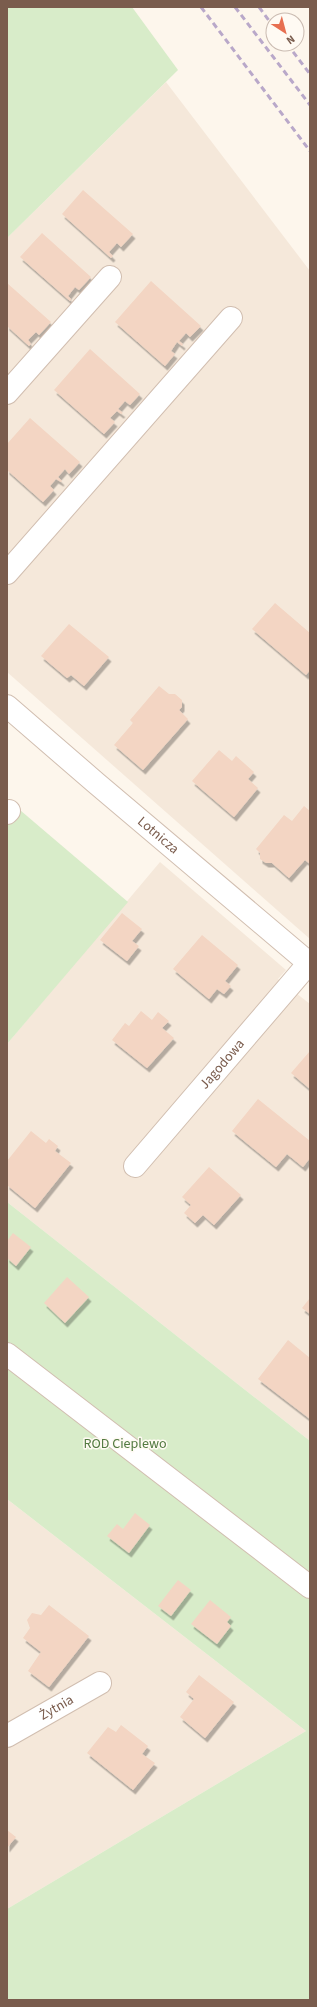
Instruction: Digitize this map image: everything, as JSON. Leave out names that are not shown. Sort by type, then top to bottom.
[{"type":"street","points":[[7,393],[110,277]]},
{"type":"street","points":[[7,573],[231,318]]},
{"type":"street","name":"Lotnicza","points":[[7,706],[310,963]]},
{"type":"street","name":"Jagodowa","points":[[135,1166],[310,963]]},
{"type":"street","points":[[7,1354],[310,1587]]},
{"type":"street","name":"Żytnia","points":[[9,1729],[100,1683]]},
{"type":"shaded area","points":[[166,82],[310,271],[310,939],[7,672],[7,238]]},
{"type":"shaded area","points":[[160,862],[286,970],[278,979],[310,1004],[310,1441],[7,1202],[7,1044]]},
{"type":"shaded area","points":[[7,1499],[306,1731],[7,1909]]},
{"type":"green space","points":[[7,7],[132,7],[178,70],[7,238]]},
{"type":"green space","points":[[7,799],[128,902],[7,1044]]},
{"type":"green space","name":"ROD Cieplewo","points":[[7,1202],[310,1441],[310,2000],[7,2000],[7,1909],[306,1731],[7,1499]]},
{"type":"building","points":[[83,190],[133,234],[121,247],[117,243],[109,252],[113,256],[111,258],[62,214]]},
{"type":"building","points":[[42,233],[91,277],[79,290],[75,287],[68,296],[71,299],[70,301],[20,257]]},
{"type":"building","points":[[151,281],[201,326],[190,337],[186,333],[179,341],[183,344],[182,346],[177,342],[171,351],[175,354],[165,366],[115,322]]},
{"type":"building","points":[[7,283],[51,322],[39,335],[36,332],[28,340],[31,344],[29,346],[7,326]]},
{"type":"building","points":[[90,349],[140,394],[130,405],[125,401],[118,409],[123,413],[121,414],[117,411],[110,418],[115,422],[104,434],[54,390]]},
{"type":"building","points":[[30,418],[80,462],[69,474],[65,469],[58,477],[62,481],[61,482],[56,479],[50,486],[54,490],[43,502],[7,470],[7,444]]},
{"type":"building","points":[[275,603],[310,633],[310,670],[306,675],[252,629]]},
{"type":"building","points":[[69,624],[109,657],[84,686],[71,675],[67,678],[41,656]]},
{"type":"building","points":[[159,686],[169,694],[175,694],[182,700],[182,707],[179,710],[188,719],[143,770],[114,745],[133,723],[130,720]]},
{"type":"building","points":[[219,750],[232,761],[236,756],[254,772],[248,779],[258,788],[234,817],[192,781]]},
{"type":"building","points":[[304,806],[310,811],[310,864],[305,860],[289,878],[272,863],[266,863],[260,859],[260,853],[256,849],[284,815],[292,821]]},
{"type":"building","points":[[122,913],[142,929],[132,941],[139,946],[127,961],[100,940]]},
{"type":"building","points":[[202,935],[238,965],[225,981],[231,986],[224,994],[217,989],[209,999],[173,969]]},
{"type":"building","points":[[141,1011],[152,1020],[158,1012],[169,1021],[162,1028],[174,1038],[147,1068],[112,1040],[125,1023],[129,1026]]},
{"type":"building","points":[[310,1051],[310,1089],[291,1073]]},
{"type":"building","points":[[258,1099],[310,1141],[310,1158],[303,1167],[287,1154],[276,1167],[232,1131]]},
{"type":"building","points":[[31,1131],[46,1143],[49,1139],[58,1146],[55,1151],[71,1163],[35,1208],[7,1185],[7,1161]]},
{"type":"building","points":[[209,1167],[241,1195],[214,1225],[203,1215],[195,1223],[184,1213],[191,1205],[182,1197]]},
{"type":"building","points":[[13,1233],[31,1247],[16,1266],[7,1258],[7,1241]]},
{"type":"building","points":[[67,1277],[89,1297],[65,1323],[44,1303]]},
{"type":"building","points":[[310,1298],[310,1314],[302,1308]]},
{"type":"building","points":[[288,1340],[310,1358],[310,1419],[258,1379]]},
{"type":"building","points":[[135,1513],[150,1525],[129,1553],[107,1536],[117,1524],[123,1529]]},
{"type":"building","points":[[178,1580],[191,1590],[171,1616],[158,1606]]},
{"type":"building","points":[[210,1600],[231,1617],[227,1622],[231,1626],[217,1644],[191,1624]]},
{"type":"building","points":[[49,1605],[89,1636],[49,1687],[28,1671],[41,1652],[23,1638],[30,1628],[27,1620],[32,1613],[41,1615]]},
{"type":"building","points":[[199,1675],[234,1702],[205,1738],[180,1717],[194,1699],[186,1692]]},
{"type":"building","points":[[121,1725],[148,1746],[142,1754],[155,1763],[133,1790],[87,1753],[108,1727],[116,1732]]},
{"type":"building","points":[[7,1830],[16,1837],[7,1848]]},
{"type":"railway","points":[[201,7],[310,151]]},
{"type":"railway","points":[[235,7],[310,105]]},
{"type":"railway","points":[[259,7],[265,15]]},
{"type":"railway","points":[[293,52],[310,74]]}]
